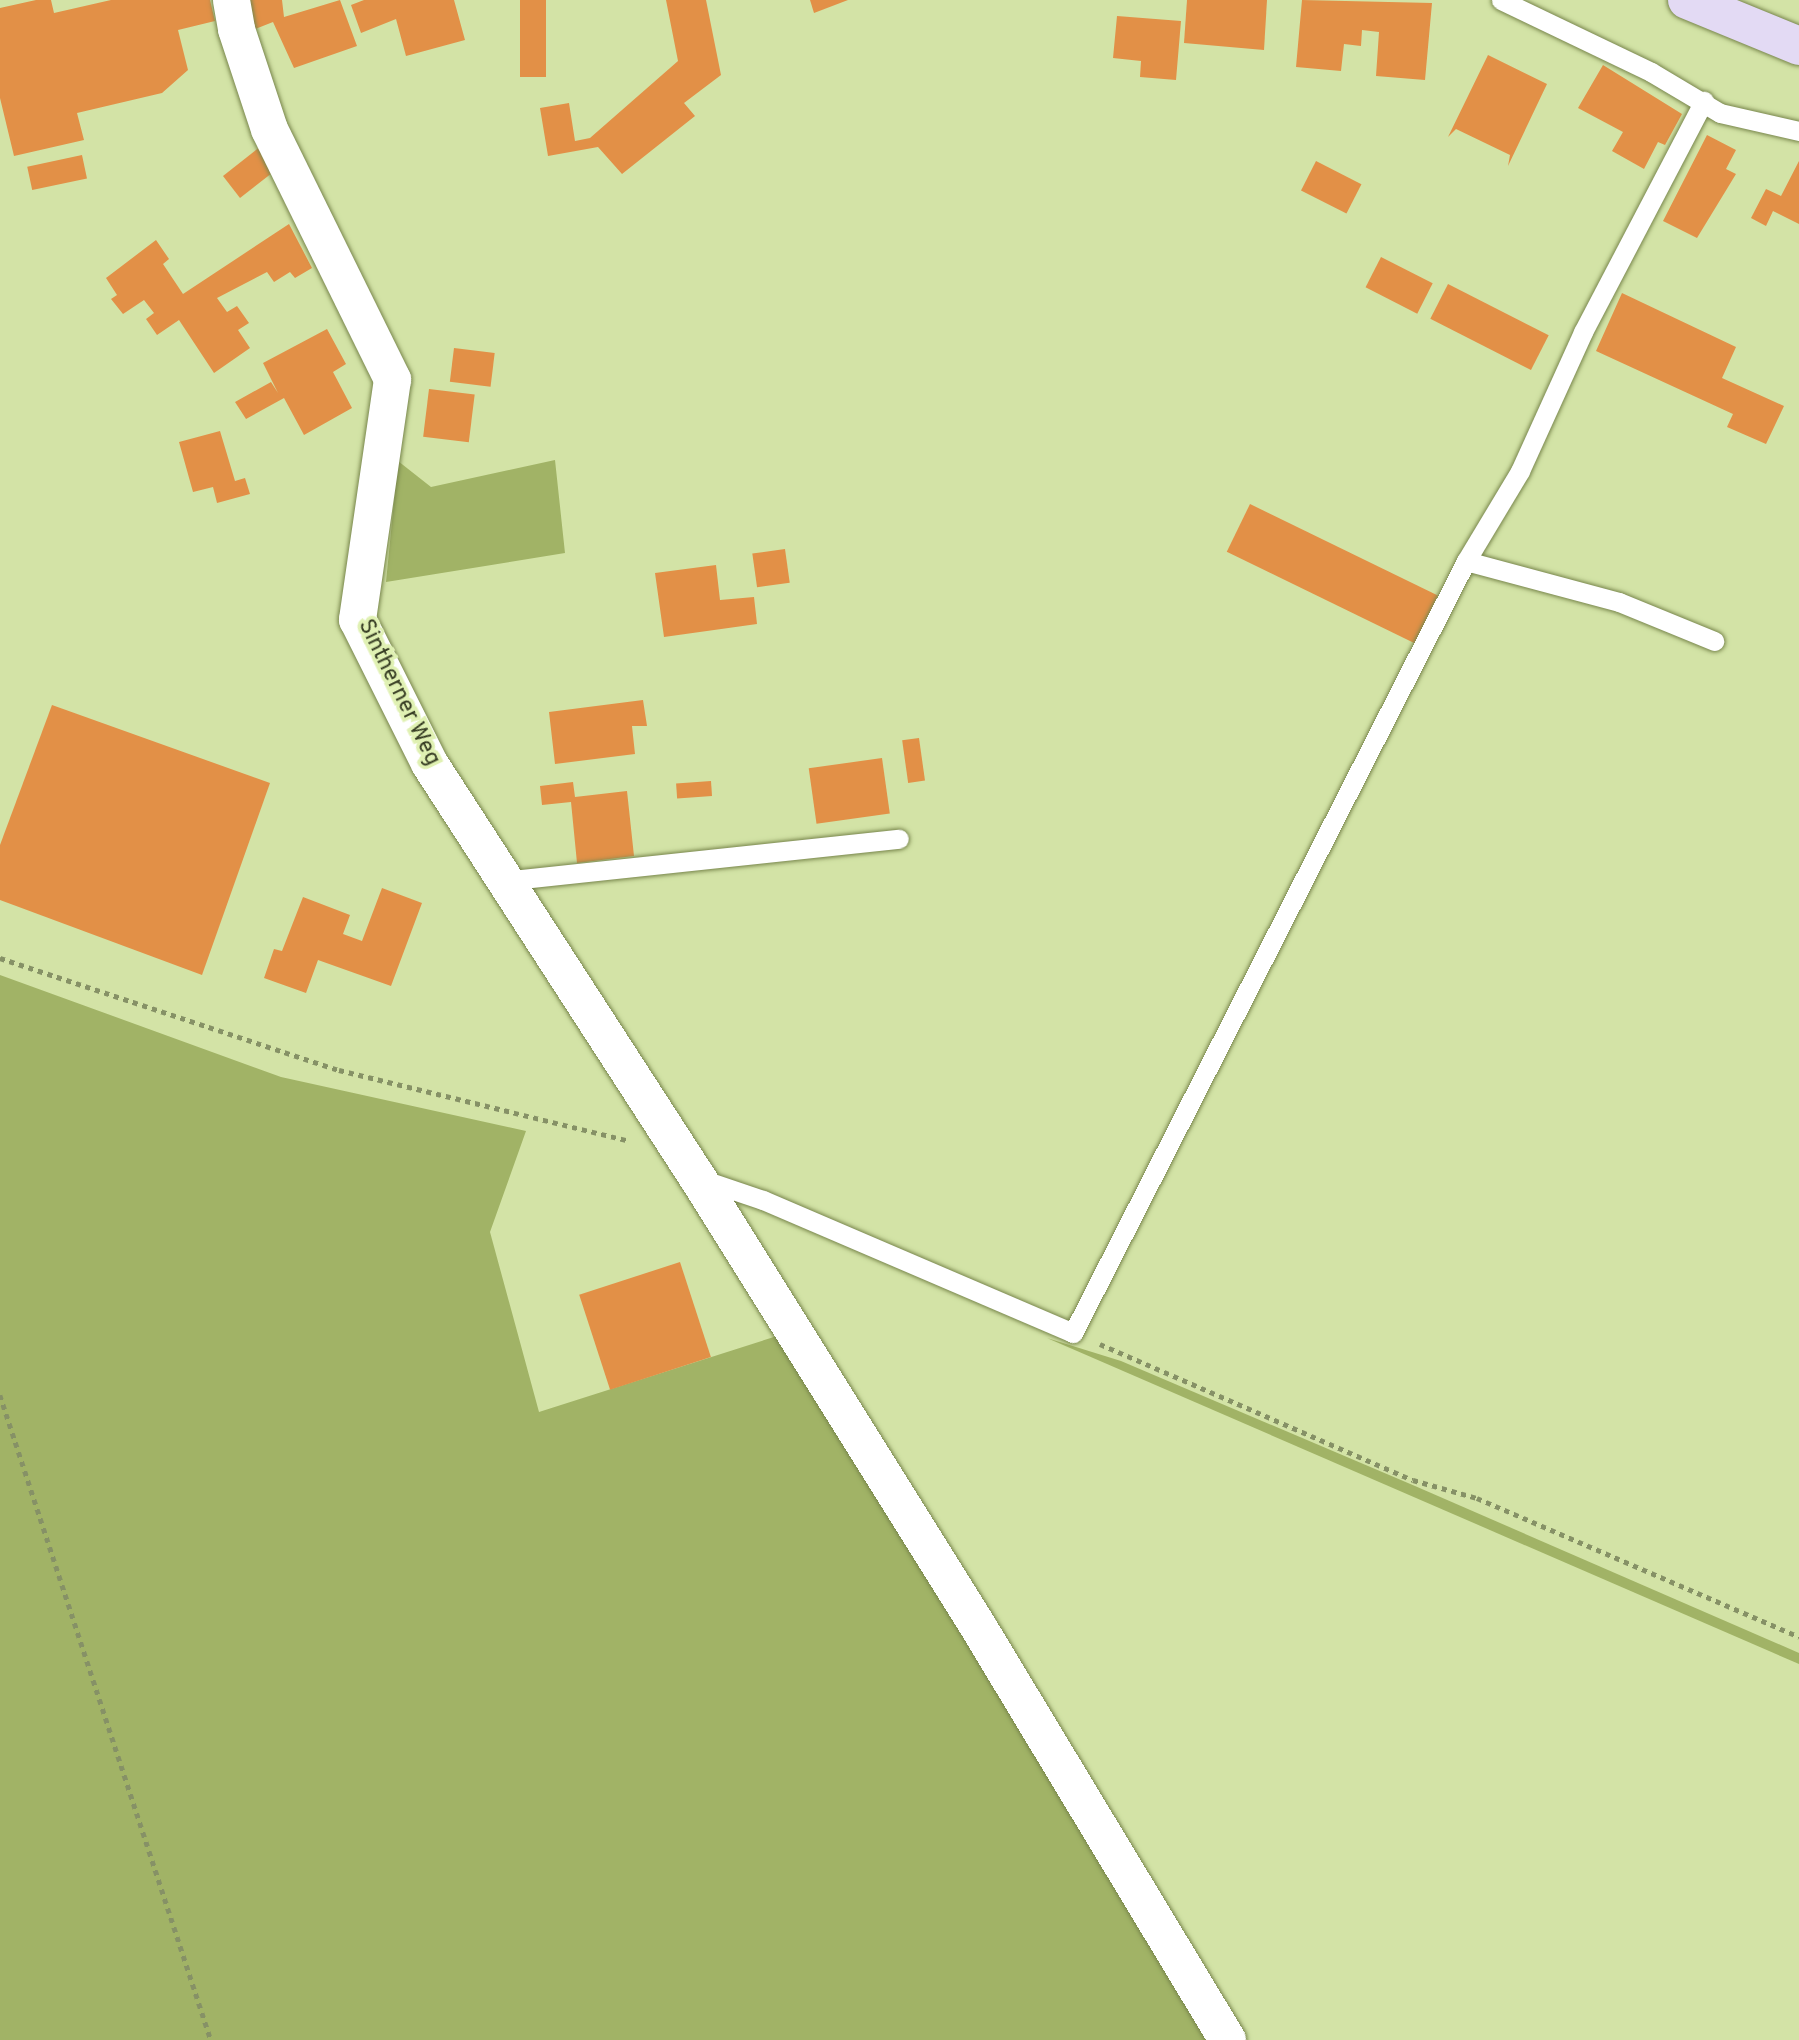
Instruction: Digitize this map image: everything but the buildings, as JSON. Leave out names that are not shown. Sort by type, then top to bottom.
[{"type":"street","name":"Sintherner Weg","points":[[231,0],[236,29],[269,129],[392,379],[357,619],[429,763],[687,1164],[1080,1789],[1227,2040]]},
{"type":"street","points":[[1687,0],[1799,46]]},
{"type":"lane","points":[[1501,0],[1704,102],[1720,113],[1799,131]]},
{"type":"lane","points":[[687,1164],[1073,1333],[1466,561],[1520,471],[1583,332],[1704,102]]},
{"type":"lane","points":[[1466,561],[1619,602],[1714,641]]},
{"type":"lane","points":[[503,881],[899,839]]},
{"type":"path","points":[[0,958],[339,1070],[687,1164]]},
{"type":"path","points":[[1073,1333],[1413,1480],[1477,1498],[1799,1637]]},
{"type":"path","points":[[0,1395],[211,2040]]},
{"type":"green space","points":[[555,460],[565,553],[386,582],[398,461],[431,487]]},
{"type":"green space","points":[[0,975],[281,1077],[526,1131],[490,1232],[539,1412],[777,1336],[1139,1920],[1206,2040],[0,2040]]},
{"type":"green space","points":[[1047,1338],[1121,1361],[1415,1486],[1799,1653],[1799,1664]]}]
